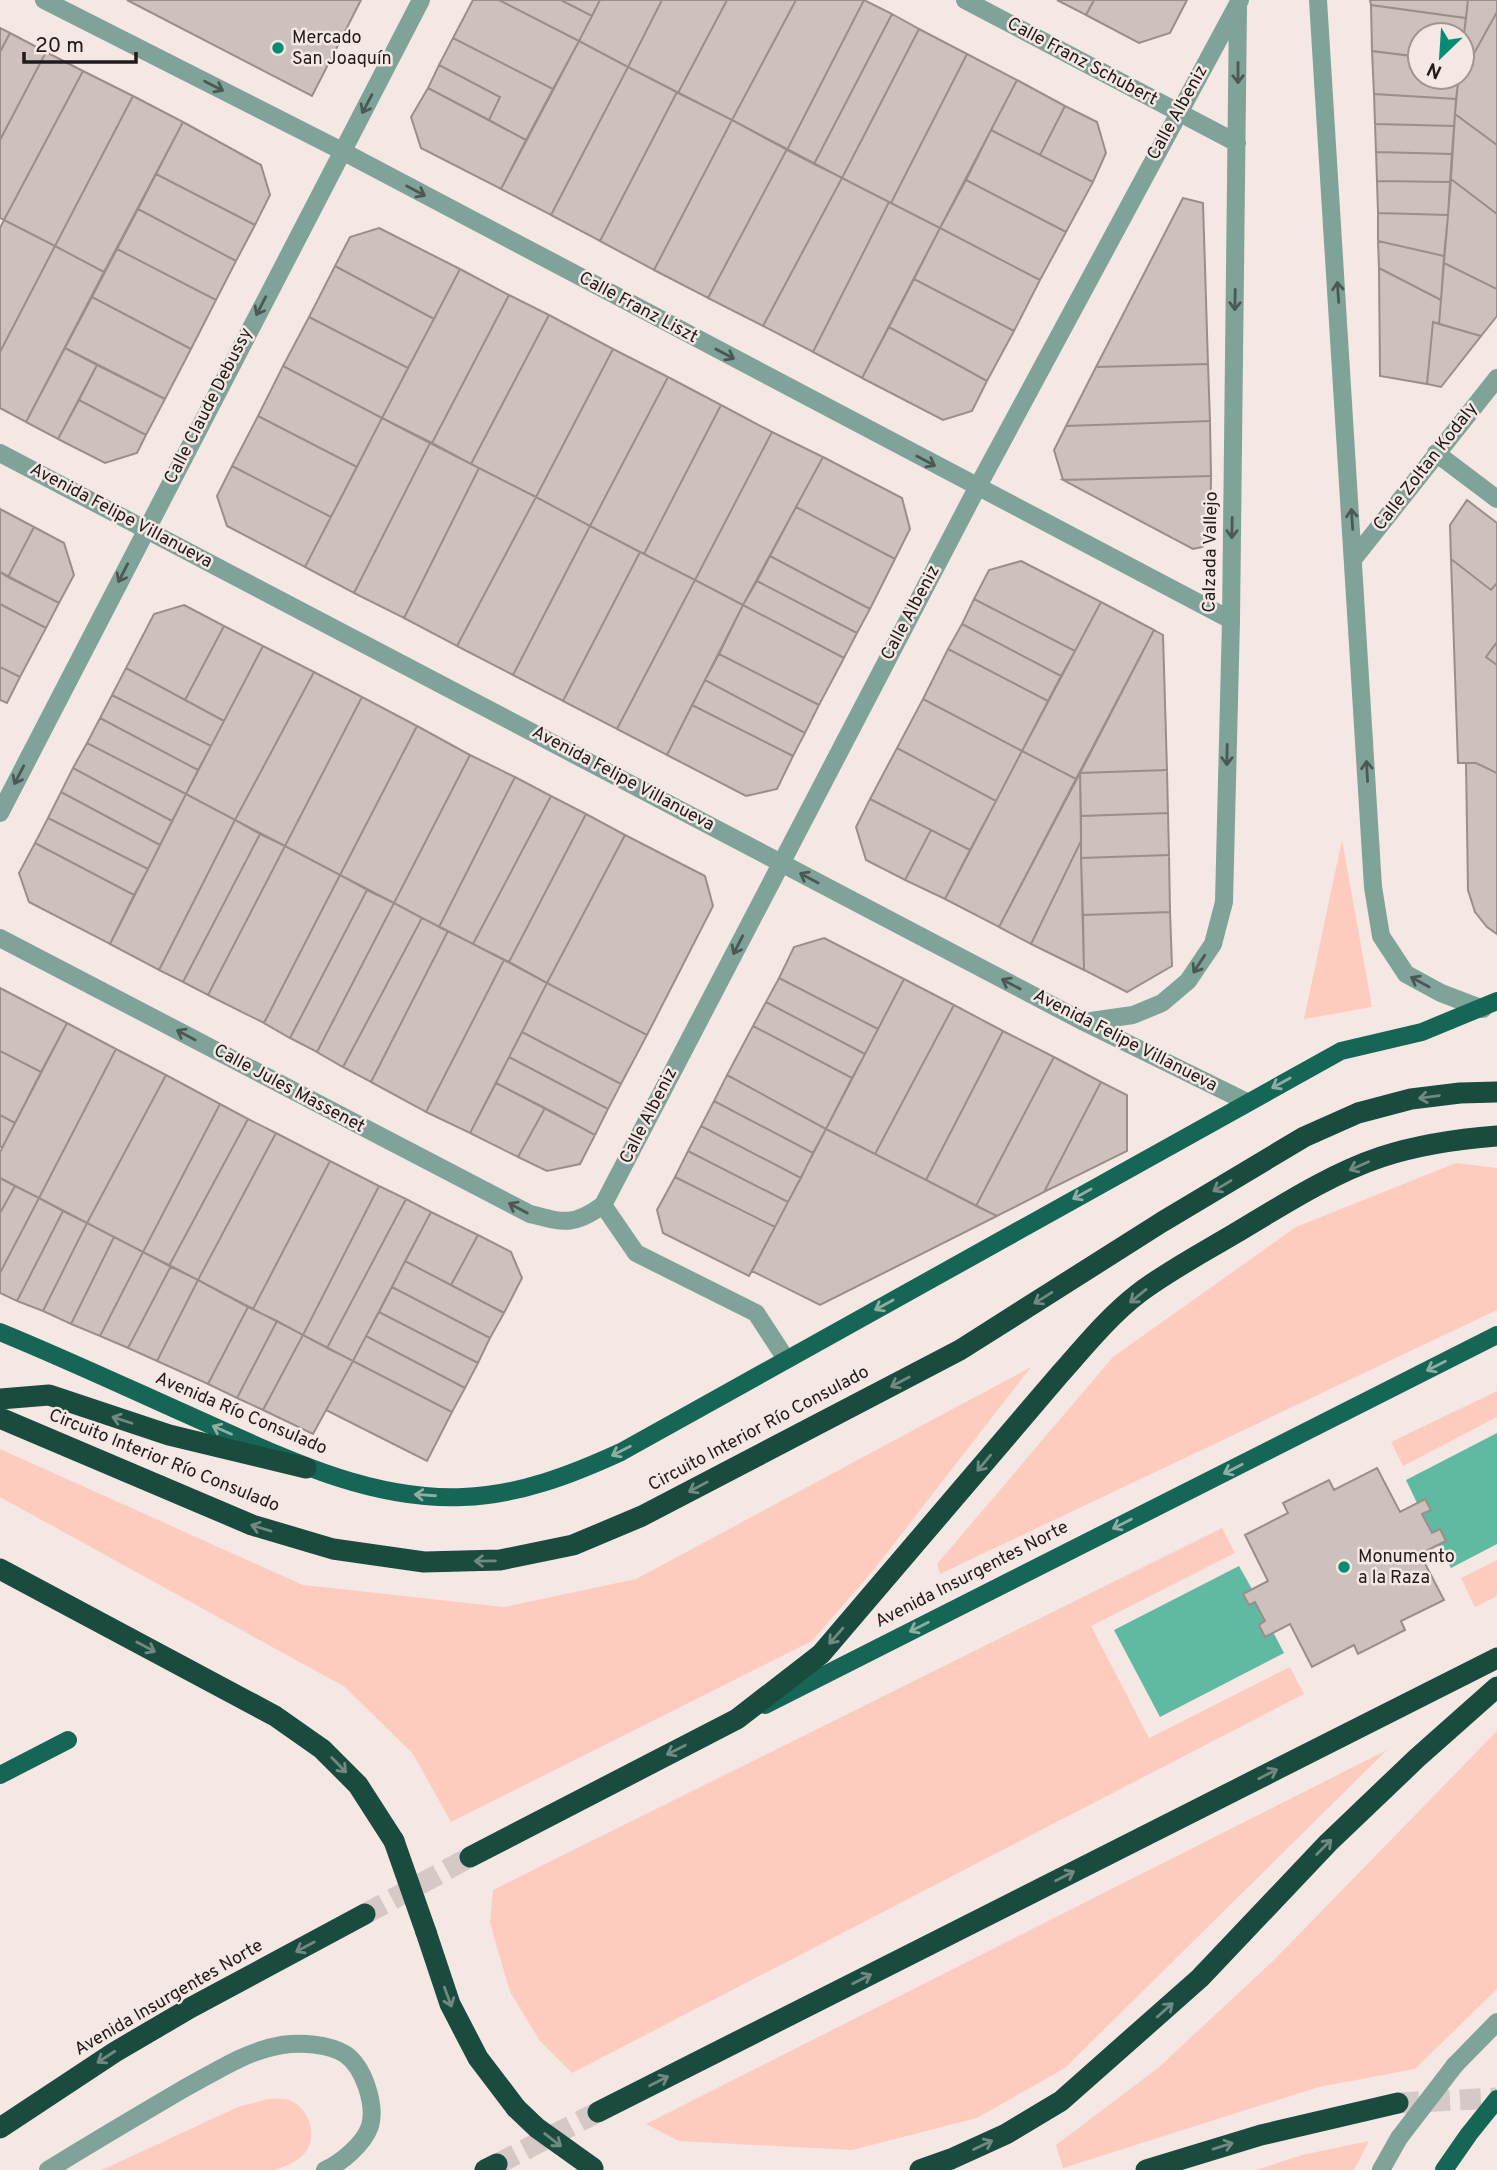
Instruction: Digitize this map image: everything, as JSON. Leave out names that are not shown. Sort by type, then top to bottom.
[{"type":"highway","name":"Circuito Interior Río Consulado","points":[[0,1418],[252,1525],[333,1549],[424,1562],[500,1560],[573,1545],[642,1516],[960,1350],[1162,1222],[1304,1138],[1358,1113],[1411,1099],[1497,1092]]},
{"type":"highway","points":[[737,1719],[821,1654],[1068,1365],[1099,1330],[1139,1293],[1327,1181],[1380,1157],[1437,1144],[1497,1136]]},
{"type":"highway","points":[[0,1399],[49,1395],[169,1435],[306,1468]]},
{"type":"highway","points":[[0,1569],[275,1716],[322,1749],[358,1785],[394,1841],[450,2004],[478,2059],[516,2108],[537,2128],[596,2169]]},
{"type":"highway","points":[[598,2112],[1497,1658]]},
{"type":"highway","points":[[920,2170],[1006,2134],[1061,2101],[1200,1978],[1328,1843],[1497,1687]]},
{"type":"highway","name":"Avenida Insurgentes Norte","points":[[470,1857],[737,1719]]},
{"type":"highway","name":"Avenida Insurgentes Norte","points":[[0,2128],[115,2052],[190,2008],[365,1914]]},
{"type":"highway","points":[[1146,2170],[1261,2135],[1398,2103]]},
{"type":"main road","points":[[786,1359],[1341,1051],[1422,1032],[1490,1005]]},
{"type":"main road","name":"Avenida Río Consulado","points":[[0,1332],[306,1468],[387,1492],[462,1497],[517,1491],[576,1472],[621,1452],[786,1359]]},
{"type":"main road","name":"Avenida Insurgentes Norte","points":[[737,1719],[1497,1335]]},
{"type":"main road","points":[[0,1775],[68,1740]]},
{"type":"main road","points":[[1444,2170],[1497,2099]]},
{"type":"street","name":"Calle Franz Liszt","points":[[44,0],[342,151],[976,488],[1231,620]]},
{"type":"street","name":"Calle Claude Debussy","points":[[0,813],[421,0]]},
{"type":"street","name":"Calle Franz Schubert","points":[[965,0],[1237,143]]},
{"type":"street","points":[[1318,0],[1373,887],[1381,936],[1406,974],[1441,993],[1490,1005]]},
{"type":"street","name":"Calle Albeniz","points":[[584,1219],[603,1205],[976,488],[1239,2]]},
{"type":"street","name":"Calzada Vallejo","points":[[1084,1022],[1133,1015],[1161,1003],[1188,982],[1213,944],[1224,902],[1231,620],[1239,2]]},
{"type":"street","name":"Calle Zoltan Kodaly","points":[[1354,557],[1497,377]]},
{"type":"street","name":"Avenida Felipe Villanueva","points":[[0,453],[1084,1022],[1247,1102]]},
{"type":"street","points":[[1436,453],[1497,499]]},
{"type":"street","name":"Calle Jules Massenet","points":[[0,938],[530,1214],[558,1221],[584,1219]]},
{"type":"street","points":[[603,1205],[636,1253],[756,1313],[786,1359]]},
{"type":"street","points":[[1381,2170],[1399,2138],[1455,2065],[1497,2021]]},
{"type":"street","points":[[48,2170],[247,2054],[284,2045],[316,2045],[346,2055],[363,2076],[371,2101],[370,2127],[356,2147],[325,2170]]},
{"type":"shaded area","points":[[1342,840],[1372,1007],[1304,1019]]},
{"type":"shaded area","points":[[1456,1163],[1497,1168],[1497,1310],[940,1574],[937,1564],[1113,1357],[1296,1227]]},
{"type":"shaded area","points":[[1031,1367],[876,1567],[812,1641],[451,1822],[413,1754],[345,1687],[0,1497],[0,1449],[303,1585],[504,1607],[636,1579]]},
{"type":"shaded area","points":[[1497,1391],[1497,1417],[1403,1466],[1391,1442]]},
{"type":"shaded area","points":[[1497,1433],[1497,1544],[1451,1568],[1422,1514],[1431,1510],[1417,1503],[1406,1480]]},
{"type":"shaded area","points":[[1222,1528],[1235,1553],[1091,1626],[1149,1738],[1290,1667],[1304,1694],[572,2073],[540,2041],[510,1992],[490,1923],[493,1890]]},
{"type":"shaded area","points":[[1497,1560],[1497,1596],[1475,1607],[1461,1578]]},
{"type":"shaded area","points":[[1239,1566],[1252,1589],[1244,1594],[1255,1602],[1265,1621],[1259,1625],[1265,1636],[1273,1632],[1284,1653],[1160,1717],[1114,1630]]},
{"type":"shaded area","points":[[1497,1731],[1497,1989],[1415,2069],[1319,2087],[1063,2168],[1056,2145],[1158,2068],[1274,1960]]},
{"type":"shaded area","points":[[1387,1750],[1065,2068],[977,2118],[852,2150],[679,2141],[646,2124]]},
{"type":"shaded area","points":[[268,2099],[290,2100],[297,2104],[310,2124],[311,2141],[308,2148],[300,2158],[286,2166],[275,2170],[102,2170],[238,2107]]},
{"type":"shaded area","points":[[1369,2141],[1354,2170],[1256,2170],[1302,2155]]},
{"type":"building","name":"Mercado San Joaquín","points":[[127,0],[361,0],[312,96]]},
{"type":"building","points":[[473,0],[499,0],[579,41],[553,89],[453,38]]},
{"type":"building","points":[[499,0],[561,0],[592,16],[579,41]]},
{"type":"building","points":[[561,0],[600,0],[592,16]]},
{"type":"building","points":[[600,0],[662,0],[628,67],[579,41]]},
{"type":"building","points":[[662,0],[727,0],[678,93],[628,67]]},
{"type":"building","points":[[727,0],[796,0],[732,120],[678,93]]},
{"type":"building","points":[[796,0],[864,0],[787,150],[732,120]]},
{"type":"building","points":[[864,0],[892,14],[814,164],[787,150]]},
{"type":"building","points":[[1057,0],[1094,0],[1086,15]]},
{"type":"building","points":[[1094,0],[1187,0],[1170,33],[1139,43],[1086,15]]},
{"type":"building","points":[[1370,0],[1468,0],[1466,18],[1371,5]]},
{"type":"building","points":[[1468,0],[1497,0],[1497,12],[1476,50],[1476,21],[1465,21]]},
{"type":"building","points":[[1371,5],[1466,18],[1466,21],[1406,21],[1406,55],[1372,51]]},
{"type":"building","points":[[1497,12],[1497,145],[1455,114],[1457,91],[1476,91],[1476,50]]},
{"type":"building","points":[[892,14],[919,29],[842,178],[814,164]]},
{"type":"building","points":[[0,28],[10,33],[0,52]]},
{"type":"building","points":[[919,29],[967,54],[891,203],[842,178]]},
{"type":"building","points":[[10,33],[46,52],[0,140],[0,52]]},
{"type":"building","points":[[453,38],[553,89],[526,140],[489,120],[500,97],[439,65]]},
{"type":"building","points":[[579,41],[628,67],[551,215],[501,189]]},
{"type":"building","points":[[1372,51],[1406,55],[1406,91],[1457,91],[1456,99],[1374,94]]},
{"type":"building","points":[[46,52],[83,71],[4,220],[0,218],[0,140]]},
{"type":"building","points":[[967,54],[1017,80],[940,228],[891,203]]},
{"type":"building","points":[[439,65],[500,97],[489,120],[428,88]]},
{"type":"building","points":[[628,67],[677,92],[600,241],[551,215]]},
{"type":"building","points":[[83,71],[133,96],[55,246],[4,220]]},
{"type":"building","points":[[1017,80],[1065,106],[1040,155],[991,130]]},
{"type":"building","points":[[428,88],[526,140],[501,189],[421,148],[411,117]]},
{"type":"building","points":[[677,92],[732,120],[654,270],[600,241]]},
{"type":"building","points":[[1374,94],[1456,99],[1454,126],[1375,124]]},
{"type":"building","points":[[133,96],[183,122],[104,272],[55,246]]},
{"type":"building","points":[[1065,106],[1097,122],[1106,153],[1093,182],[1040,155]]},
{"type":"building","points":[[1455,114],[1497,145],[1497,214],[1451,179]]},
{"type":"building","points":[[732,120],[787,149],[708,298],[654,270]]},
{"type":"building","points":[[183,122],[261,165],[270,195],[255,225],[156,174]]},
{"type":"building","points":[[1375,124],[1454,126],[1452,154],[1376,152]]},
{"type":"building","points":[[991,130],[1093,182],[1066,232],[966,180]]},
{"type":"building","points":[[787,149],[842,178],[763,326],[708,298]]},
{"type":"building","points":[[1376,152],[1452,154],[1450,182],[1377,181]]},
{"type":"building","points":[[156,174],[255,225],[236,261],[138,209]]},
{"type":"building","points":[[842,178],[889,202],[813,352],[763,326]]},
{"type":"building","points":[[1451,179],[1497,214],[1497,289],[1444,263]]},
{"type":"building","points":[[966,180],[1066,232],[1040,280],[940,228]]},
{"type":"building","points":[[1377,181],[1450,182],[1448,215],[1378,213]]},
{"type":"building","points":[[1183,198],[1203,203],[1208,364],[1096,367]]},
{"type":"building","points":[[889,202],[940,228],[862,378],[813,352]]},
{"type":"building","points":[[138,209],[236,261],[216,300],[117,249]]},
{"type":"building","points":[[1378,213],[1448,215],[1444,256],[1378,241]]},
{"type":"building","points":[[4,220],[55,246],[0,352],[0,228]]},
{"type":"building","points":[[379,228],[460,269],[434,319],[335,266],[350,237]]},
{"type":"building","points":[[940,228],[1040,280],[1014,331],[914,279]]},
{"type":"building","points":[[1378,241],[1444,256],[1441,300],[1379,268]]},
{"type":"building","points":[[55,246],[104,272],[26,422],[0,408],[0,352]]},
{"type":"building","points":[[117,249],[216,300],[191,349],[92,297]]},
{"type":"building","points":[[1444,263],[1497,289],[1497,316],[1481,336],[1439,324]]},
{"type":"building","points":[[335,266],[434,319],[408,368],[309,317]]},
{"type":"building","points":[[1379,268],[1441,300],[1439,324],[1433,322],[1427,384],[1380,376]]},
{"type":"building","points":[[460,269],[509,295],[432,443],[382,418]]},
{"type":"building","points":[[914,279],[1014,331],[987,381],[889,327]]},
{"type":"building","points":[[509,295],[549,315],[471,464],[432,443]]},
{"type":"building","points":[[92,297],[191,349],[165,399],[65,348]]},
{"type":"building","points":[[549,315],[613,349],[536,497],[471,464]]},
{"type":"building","points":[[309,317],[408,368],[382,418],[283,366]]},
{"type":"building","points":[[1433,322],[1481,336],[1441,387],[1427,384]]},
{"type":"building","points":[[889,327],[987,381],[972,411],[943,420],[862,378]]},
{"type":"building","points":[[65,348],[97,365],[58,439],[26,422]]},
{"type":"building","points":[[613,349],[668,377],[590,526],[536,497]]},
{"type":"building","points":[[1208,364],[1210,421],[1066,426],[1096,367]]},
{"type":"building","points":[[97,365],[165,399],[146,435],[79,400]]},
{"type":"building","points":[[283,366],[382,418],[357,467],[258,416]]},
{"type":"building","points":[[668,377],[721,405],[644,554],[590,526]]},
{"type":"building","points":[[79,400],[146,435],[137,453],[105,463],[58,439]]},
{"type":"building","points":[[721,405],[772,432],[695,580],[644,554]]},
{"type":"building","points":[[258,416],[357,467],[331,517],[232,466]]},
{"type":"building","points":[[382,418],[430,443],[354,593],[305,567]]},
{"type":"building","points":[[1210,421],[1211,476],[1063,480],[1054,450],[1066,426]]},
{"type":"building","points":[[772,432],[823,457],[743,605],[695,580]]},
{"type":"building","points":[[430,443],[479,468],[404,618],[354,593]]},
{"type":"building","points":[[823,457],[902,498],[910,529],[895,559],[796,507]]},
{"type":"building","points":[[232,466],[331,517],[305,567],[227,526],[217,496]]},
{"type":"building","points":[[479,468],[536,497],[457,646],[404,618]]},
{"type":"building","points":[[1211,476],[1210,539],[1202,547],[1193,549],[1063,480]]},
{"type":"building","points":[[536,497],[590,526],[513,675],[457,646]]},
{"type":"building","points":[[1467,500],[1497,523],[1497,583],[1491,590],[1451,559],[1450,525]]},
{"type":"building","points":[[796,507],[895,559],[870,609],[770,556]]},
{"type":"building","points":[[0,509],[34,527],[8,577],[0,572]]},
{"type":"building","points":[[590,526],[640,552],[563,701],[513,675]]},
{"type":"building","points":[[34,527],[64,543],[74,575],[59,603],[8,577]]},
{"type":"building","points":[[640,552],[695,580],[617,729],[563,701]]},
{"type":"building","points":[[770,556],[870,609],[857,633],[757,581]]},
{"type":"building","points":[[1451,559],[1491,590],[1497,583],[1497,642],[1486,657],[1497,665],[1497,773],[1476,763],[1458,763]]},
{"type":"building","points":[[1021,561],[1101,602],[1075,651],[974,599],[989,570]]},
{"type":"building","points":[[0,572],[59,603],[46,628],[0,604]]},
{"type":"building","points":[[695,580],[743,605],[667,755],[617,729]]},
{"type":"building","points":[[757,581],[857,633],[844,658],[743,605]]},
{"type":"building","points":[[974,599],[1075,651],[1061,676],[962,624]]},
{"type":"building","points":[[1101,602],[1154,630],[1076,779],[1022,751]]},
{"type":"building","points":[[0,604],[46,628],[20,677],[0,667]]},
{"type":"building","points":[[184,605],[224,626],[185,700],[126,668],[154,614]]},
{"type":"building","points":[[743,605],[844,658],[819,705],[719,654]]},
{"type":"building","points":[[962,624],[1061,676],[1048,701],[948,649]]},
{"type":"building","points":[[224,626],[263,646],[224,721],[185,700]]},
{"type":"building","points":[[1154,630],[1163,635],[1167,770],[1080,773]]},
{"type":"building","points":[[1497,642],[1497,665],[1486,657]]},
{"type":"building","points":[[263,646],[314,672],[235,820],[186,794]]},
{"type":"building","points":[[948,649],[1048,701],[1022,751],[923,699]]},
{"type":"building","points":[[719,654],[819,705],[805,733],[705,680]]},
{"type":"building","points":[[0,667],[20,677],[7,703],[0,700]]},
{"type":"building","points":[[126,668],[224,721],[211,746],[112,695]]},
{"type":"building","points":[[314,672],[362,697],[285,846],[235,820]]},
{"type":"building","points":[[705,680],[805,733],[793,756],[692,705]]},
{"type":"building","points":[[112,695],[211,746],[198,770],[100,718]]},
{"type":"building","points":[[362,697],[417,726],[340,875],[285,846]]},
{"type":"building","points":[[923,699],[1022,751],[996,801],[897,748]]},
{"type":"building","points":[[692,705],[793,756],[777,789],[746,796],[667,755]]},
{"type":"building","points":[[100,718],[198,770],[186,794],[87,743]]},
{"type":"building","points":[[417,726],[470,755],[394,903],[340,875]]},
{"type":"building","points":[[87,743],[186,794],[172,821],[73,768]]},
{"type":"building","points":[[897,748],[996,801],[970,850],[870,799]]},
{"type":"building","points":[[1022,751],[1076,779],[999,927],[945,899]]},
{"type":"building","points":[[470,755],[515,777],[439,927],[394,903]]},
{"type":"building","points":[[1466,763],[1476,763],[1497,773],[1497,934],[1487,927],[1475,912],[1468,890]]},
{"type":"building","points":[[73,768],[172,821],[160,845],[61,792]]},
{"type":"building","points":[[1167,770],[1168,813],[1081,816],[1080,773]]},
{"type":"building","points":[[1080,773],[1081,841],[1031,944],[999,927]]},
{"type":"building","points":[[515,777],[551,796],[473,944],[439,927]]},
{"type":"building","points":[[61,792],[160,845],[148,869],[48,818]]},
{"type":"building","points":[[186,794],[235,820],[159,970],[110,944]]},
{"type":"building","points":[[551,796],[586,814],[509,962],[473,944]]},
{"type":"building","points":[[870,799],[931,830],[905,880],[866,860],[856,827]]},
{"type":"building","points":[[1168,813],[1169,855],[1081,858],[1081,816]]},
{"type":"building","points":[[586,814],[625,835],[547,983],[509,962]]},
{"type":"building","points":[[48,818],[148,869],[134,895],[35,843]]},
{"type":"building","points":[[235,820],[260,834],[183,982],[159,970]]},
{"type":"building","points":[[931,830],[970,850],[945,899],[905,880]]},
{"type":"building","points":[[260,834],[285,846],[208,995],[183,982]]},
{"type":"building","points":[[625,835],[705,876],[713,906],[647,1035],[547,983]]},
{"type":"building","points":[[1081,841],[1081,858],[1084,970],[1031,944]]},
{"type":"building","points":[[35,843],[134,895],[110,944],[29,902],[19,873]]},
{"type":"building","points":[[285,846],[340,875],[264,1023],[208,995]]},
{"type":"building","points":[[1169,855],[1170,912],[1083,915],[1081,858]]},
{"type":"building","points":[[340,875],[367,890],[290,1038],[264,1023]]},
{"type":"building","points":[[367,890],[394,903],[317,1052],[290,1038]]},
{"type":"building","points":[[394,903],[422,918],[343,1067],[317,1052]]},
{"type":"building","points":[[1170,912],[1172,966],[1127,992],[1084,970],[1083,915]]},
{"type":"building","points":[[422,918],[448,931],[371,1082],[343,1067]]},
{"type":"building","points":[[448,931],[504,960],[426,1112],[371,1082]]},
{"type":"building","points":[[824,938],[904,979],[878,1029],[779,978],[794,947]]},
{"type":"building","points":[[504,960],[547,983],[470,1133],[426,1112]]},
{"type":"building","points":[[779,978],[878,1029],[865,1054],[766,1002]]},
{"type":"building","points":[[904,979],[954,1005],[875,1154],[826,1129]]},
{"type":"building","points":[[547,983],[647,1035],[621,1084],[522,1032]]},
{"type":"building","points":[[0,988],[67,1023],[41,1072],[0,1051]]},
{"type":"building","points":[[766,1002],[865,1054],[852,1078],[753,1026]]},
{"type":"building","points":[[954,1005],[1003,1031],[926,1180],[875,1154]]},
{"type":"building","points":[[67,1023],[116,1049],[39,1198],[0,1178],[0,1152]]},
{"type":"building","points":[[753,1026],[852,1078],[826,1129],[727,1075]]},
{"type":"building","points":[[1003,1031],[1054,1057],[976,1206],[926,1180]]},
{"type":"building","points":[[522,1032],[621,1084],[608,1109],[509,1057]]},
{"type":"building","points":[[116,1049],[166,1075],[87,1223],[39,1198]]},
{"type":"building","points":[[0,1051],[41,1072],[15,1123],[0,1115]]},
{"type":"building","points":[[509,1057],[608,1109],[595,1135],[496,1083]]},
{"type":"building","points":[[1054,1057],[1101,1082],[1044,1192],[997,1216],[976,1206]]},
{"type":"building","points":[[166,1075],[220,1104],[143,1252],[87,1223]]},
{"type":"building","points":[[727,1075],[826,1129],[813,1153],[714,1101]]},
{"type":"building","points":[[1101,1082],[1127,1095],[1127,1151],[1044,1192]]},
{"type":"building","points":[[496,1083],[545,1108],[518,1157],[470,1133]]},
{"type":"building","points":[[714,1101],[813,1153],[801,1178],[701,1126]]},
{"type":"building","points":[[220,1104],[248,1119],[169,1266],[143,1252]]},
{"type":"building","points":[[545,1108],[595,1135],[580,1164],[547,1171],[518,1157]]},
{"type":"building","points":[[0,1115],[15,1123],[2,1148],[0,1146]]},
{"type":"building","points":[[248,1119],[276,1133],[198,1280],[169,1266]]},
{"type":"building","points":[[701,1126],[801,1178],[788,1202],[688,1151]]},
{"type":"building","points":[[826,1129],[997,1216],[820,1305],[752,1271]]},
{"type":"building","points":[[276,1133],[330,1161],[253,1309],[198,1280]]},
{"type":"building","points":[[688,1151],[788,1202],[775,1227],[675,1177]]},
{"type":"building","points":[[330,1161],[379,1186],[303,1335],[253,1309]]},
{"type":"building","points":[[675,1177],[775,1227],[749,1276],[663,1233],[657,1210]]},
{"type":"building","points":[[0,1178],[15,1186],[0,1213]]},
{"type":"building","points":[[15,1186],[39,1198],[0,1273],[0,1213]]},
{"type":"building","points":[[379,1186],[406,1199],[327,1348],[303,1335]]},
{"type":"building","points":[[39,1198],[63,1211],[17,1301],[0,1293],[0,1273]]},
{"type":"building","points":[[406,1199],[431,1212],[353,1361],[327,1348]]},
{"type":"building","points":[[63,1211],[87,1223],[43,1311],[17,1301]]},
{"type":"building","points":[[431,1212],[478,1235],[451,1285],[405,1261]]},
{"type":"building","points":[[87,1223],[114,1237],[71,1324],[43,1311]]},
{"type":"building","points":[[478,1235],[511,1252],[522,1278],[504,1313],[451,1285]]},
{"type":"building","points":[[114,1237],[143,1252],[100,1336],[71,1324]]},
{"type":"building","points":[[143,1252],[171,1266],[128,1348],[100,1336]]},
{"type":"building","points":[[405,1261],[504,1313],[490,1338],[392,1287]]},
{"type":"building","points":[[171,1266],[198,1280],[157,1361],[128,1348]]},
{"type":"building","points":[[198,1280],[248,1307],[208,1384],[157,1361]]},
{"type":"building","points":[[392,1287],[490,1338],[478,1363],[379,1312]]},
{"type":"building","points":[[248,1307],[277,1321],[237,1398],[208,1384]]},
{"type":"building","points":[[379,1312],[478,1363],[465,1388],[366,1336]]},
{"type":"building","points":[[277,1321],[303,1335],[263,1410],[237,1398]]},
{"type":"building","points":[[303,1335],[353,1361],[313,1434],[263,1410]]},
{"type":"building","points":[[366,1336],[465,1388],[452,1412],[353,1361]]},
{"type":"building","points":[[353,1361],[452,1412],[427,1461],[326,1410]]},
{"type":"building","name":"Monumento a la Raza","points":[[1377,1468],[1400,1512],[1425,1499],[1431,1510],[1422,1514],[1432,1533],[1440,1529],[1446,1541],[1420,1554],[1444,1600],[1401,1621],[1405,1630],[1358,1654],[1354,1645],[1312,1667],[1290,1624],[1265,1637],[1259,1625],[1265,1621],[1255,1602],[1249,1605],[1243,1594],[1268,1581],[1245,1535],[1288,1513],[1283,1503],[1329,1480],[1334,1490]]},
{"type":"tunnel","points":[[365,1914],[470,1857]]},
{"type":"tunnel","points":[[1398,2103],[1497,2098]]},
{"type":"tunnel","points":[[497,2164],[598,2112]]},
{"type":"place","name":"Mercado San Joaquín","points":[[278,48]]},
{"type":"place","name":"Monumento a la Raza","points":[[1344,1567]]}]
